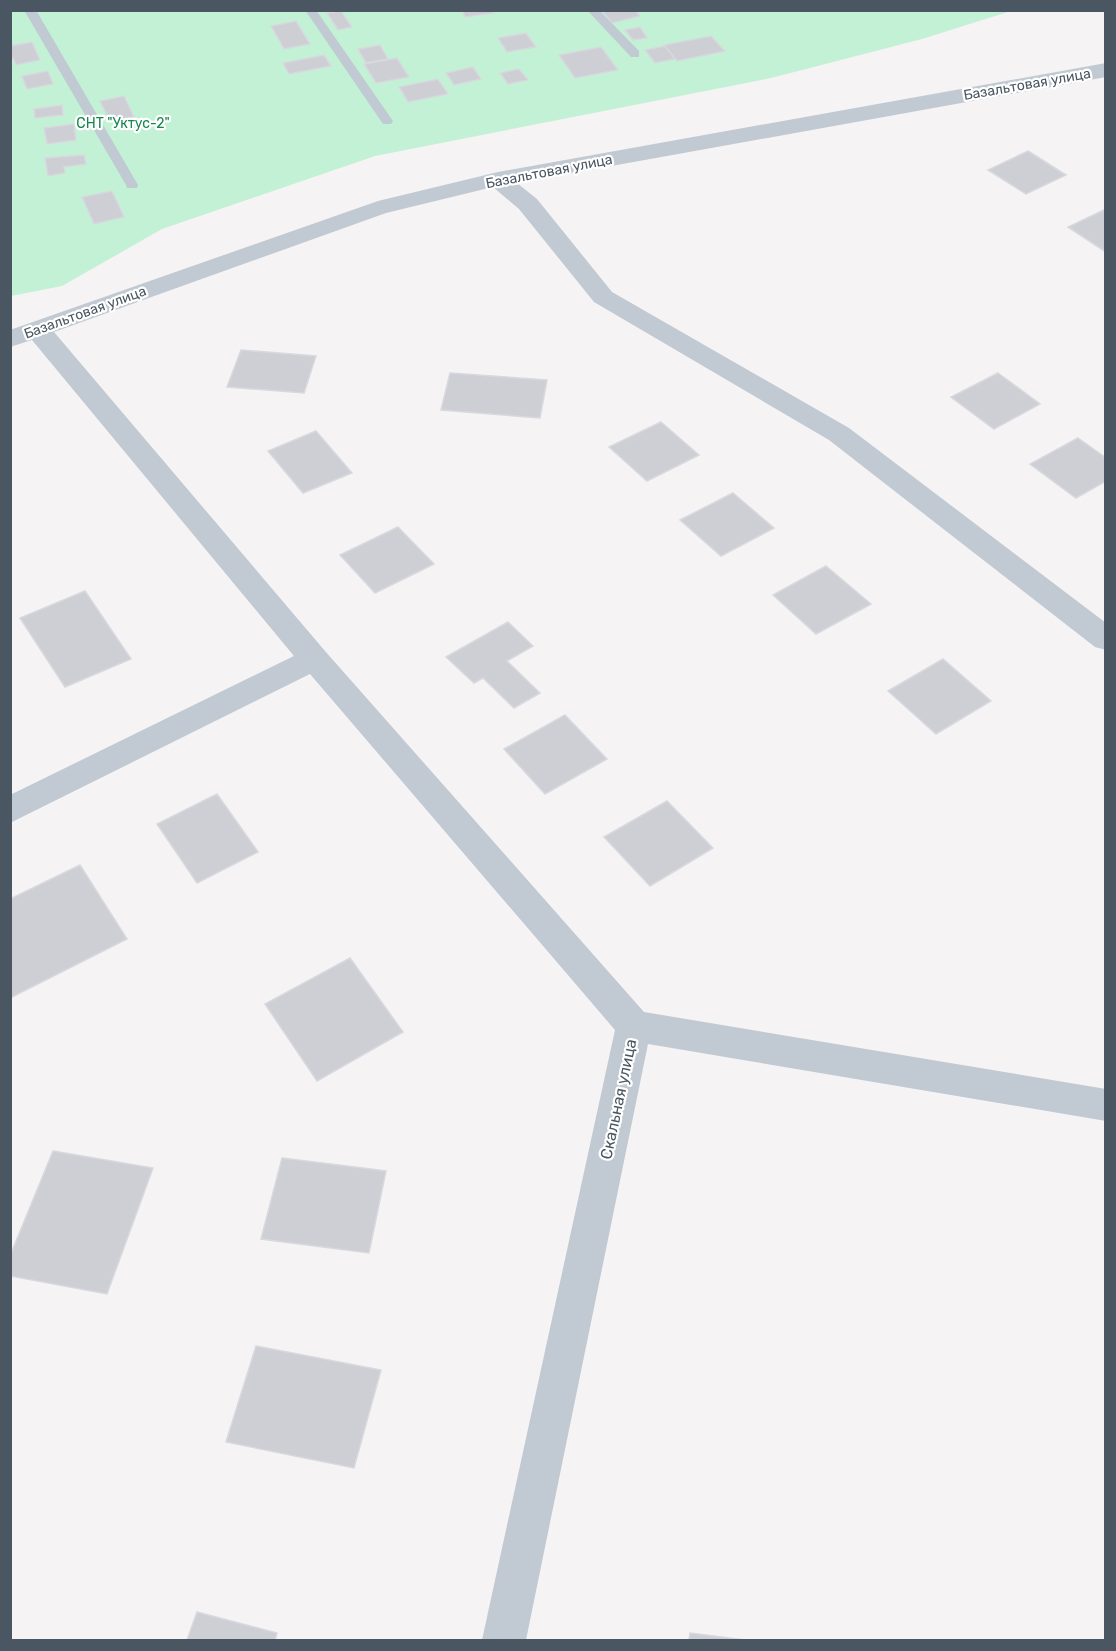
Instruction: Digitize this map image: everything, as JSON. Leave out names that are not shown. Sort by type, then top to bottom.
[{"type":"street","points":[[1096,72],[1106,92]]},
{"type":"street","name":"Базальтовая улица","points":[[24,334],[378,208],[498,179],[1096,72]]},
{"type":"street","points":[[498,179],[528,204],[603,297],[839,434],[1106,639]]},
{"type":"street","points":[[24,334],[314,659],[634,1026]]},
{"type":"street","points":[[10,810],[314,659]]},
{"type":"street","name":"Скальная улица","points":[[504,1641],[634,1026],[1106,1105]]},
{"type":"lane","points":[[30,10],[132,186]]},
{"type":"lane","points":[[310,10],[387,121]]},
{"type":"lane","points":[[592,10],[635,54]]},
{"type":"green space","name":"СНТ \"Уктус-2\"","points":[[11,11],[1011,11],[922,39],[771,78],[375,156],[162,229],[62,286],[11,296]]},
{"type":"building","points":[[462,10],[491,10],[493,13],[465,17]]},
{"type":"building","points":[[601,10],[635,10],[640,16],[612,23]]},
{"type":"building","points":[[341,11],[352,27],[338,30],[327,13]]},
{"type":"building","points":[[296,21],[310,44],[284,49],[271,26]]},
{"type":"building","points":[[640,27],[647,38],[633,40],[625,30]]},
{"type":"building","points":[[526,33],[536,47],[507,52],[498,38]]},
{"type":"building","points":[[711,36],[725,51],[677,61],[664,45]]},
{"type":"building","points":[[32,42],[40,60],[16,65],[13,58],[10,59],[10,46]]},
{"type":"building","points":[[380,45],[388,59],[366,63],[358,49]]},
{"type":"building","points":[[665,46],[675,59],[655,63],[645,50]]},
{"type":"building","points":[[601,47],[618,70],[575,78],[559,55]]},
{"type":"building","points":[[324,55],[331,66],[289,74],[283,63]]},
{"type":"building","points":[[397,58],[409,77],[376,83],[364,64]]},
{"type":"building","points":[[473,67],[481,79],[454,85],[446,73]]},
{"type":"building","points":[[519,69],[528,80],[508,84],[500,73]]},
{"type":"building","points":[[48,71],[53,84],[27,89],[22,76]]},
{"type":"building","points":[[438,79],[448,94],[408,102],[399,87]]},
{"type":"building","points":[[124,96],[134,117],[110,122],[100,101]]},
{"type":"building","points":[[62,105],[63,115],[35,118],[34,109]]},
{"type":"building","points":[[74,124],[76,140],[47,144],[44,128]]},
{"type":"building","points":[[1028,151],[1066,175],[1026,194],[988,170]]},
{"type":"building","points":[[84,155],[86,164],[64,167],[65,173],[48,176],[45,158]]},
{"type":"building","points":[[112,191],[124,217],[94,224],[82,197]]},
{"type":"building","points":[[1106,209],[1106,252],[1068,227]]},
{"type":"building","points":[[241,350],[316,356],[304,393],[227,387]]},
{"type":"building","points":[[450,373],[547,380],[540,418],[441,410]]},
{"type":"building","points":[[998,373],[1040,404],[994,429],[951,397]]},
{"type":"building","points":[[661,422],[699,455],[647,481],[609,447]]},
{"type":"building","points":[[316,431],[352,473],[303,493],[268,451]]},
{"type":"building","points":[[1078,438],[1106,458],[1106,481],[1076,498],[1030,464]]},
{"type":"building","points":[[733,493],[774,528],[721,556],[680,520]]},
{"type":"building","points":[[398,527],[434,564],[375,593],[340,555]]},
{"type":"building","points":[[826,566],[871,604],[816,634],[773,595]]},
{"type":"building","points":[[85,591],[131,659],[65,687],[20,618]]},
{"type":"building","points":[[508,622],[533,646],[507,661],[540,693],[514,708],[483,678],[474,683],[446,657]]},
{"type":"building","points":[[943,659],[991,701],[936,734],[888,691]]},
{"type":"building","points":[[565,715],[607,759],[545,794],[504,749]]},
{"type":"building","points":[[217,794],[258,852],[197,883],[157,824]]},
{"type":"building","points":[[667,801],[713,848],[650,886],[604,837]]},
{"type":"building","points":[[80,865],[127,939],[10,998],[10,899]]},
{"type":"building","points":[[350,958],[403,1032],[317,1081],[265,1004]]},
{"type":"building","points":[[53,1151],[153,1168],[107,1294],[10,1276],[10,1256]]},
{"type":"building","points":[[282,1158],[386,1171],[369,1253],[261,1239]]},
{"type":"building","points":[[256,1346],[381,1370],[354,1468],[226,1442]]},
{"type":"building","points":[[197,1612],[277,1633],[275,1640],[187,1640]]},
{"type":"building","points":[[690,1633],[745,1640],[689,1640]]}]
